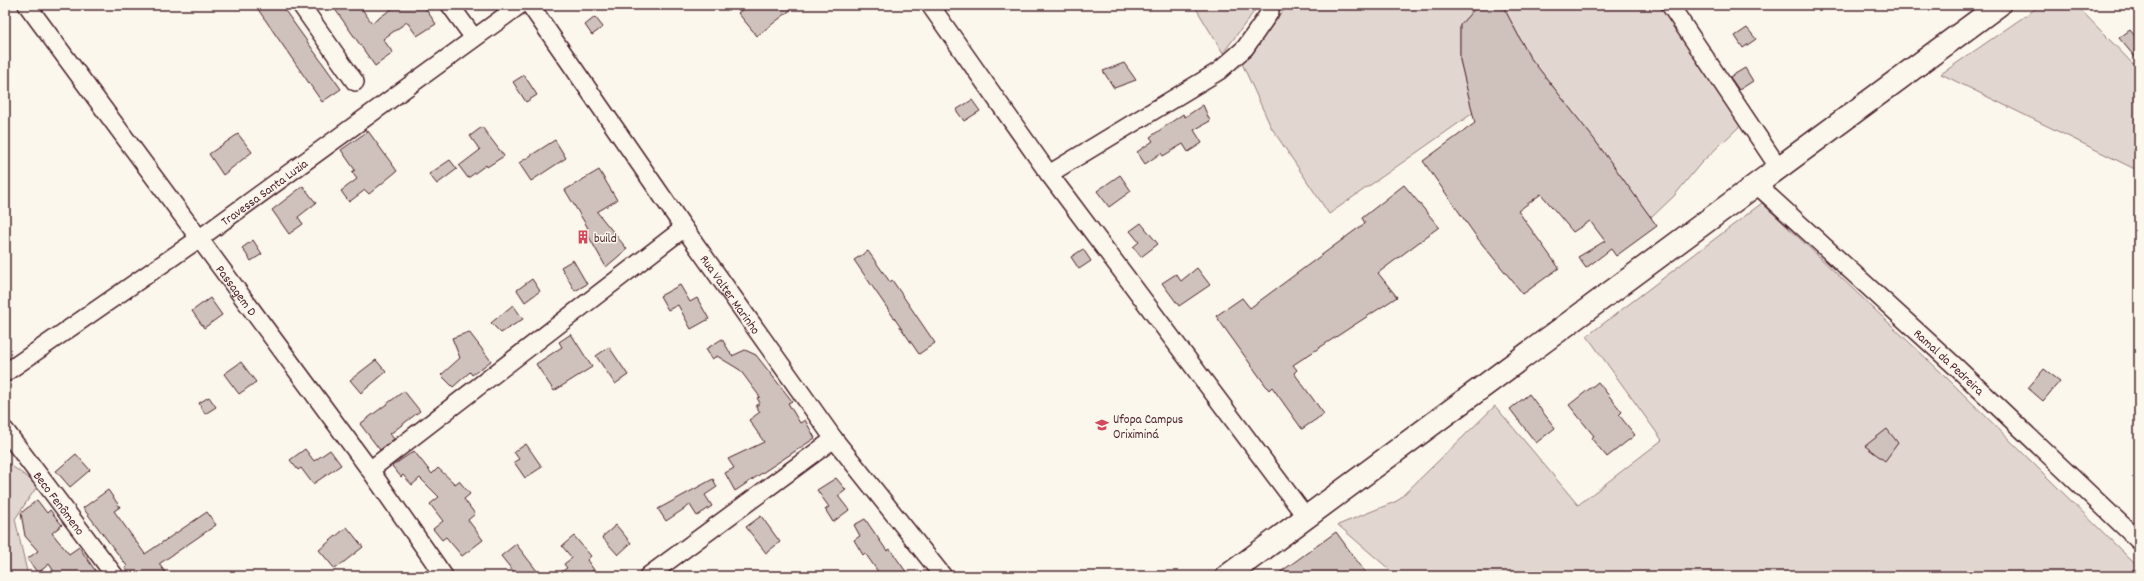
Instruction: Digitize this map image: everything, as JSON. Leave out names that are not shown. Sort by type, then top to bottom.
[{"type":"main road","points":[[1227,576],[1999,5]]},
{"type":"street","name":"Passagem D","points":[[27,5],[370,470],[444,576]]},
{"type":"street","points":[[301,5],[355,82]]},
{"type":"street","points":[[450,5],[474,38]]},
{"type":"street","name":"Travessa Santa Luzia","points":[[5,373],[200,238],[520,5]]},
{"type":"street","name":"Rua Valter Marinho","points":[[530,5],[684,228],[834,438],[943,576]]},
{"type":"street","points":[[930,5],[1049,174],[1306,517]]},
{"type":"street","points":[[1670,5],[1779,168]]},
{"type":"street","points":[[1049,174],[1218,71],[1245,48],[1270,12]]},
{"type":"street","name":"Ramal da Pedreira","points":[[1757,185],[1955,366],[2139,541]]},
{"type":"street","points":[[370,470],[684,228]]},
{"type":"street","name":"Beco Fenômeno","points":[[5,430],[115,576]]},
{"type":"street","points":[[648,576],[834,438]]},
{"type":"shaded area","points":[[1194,5],[1259,5],[1223,53]]},
{"type":"shaded area","points":[[1291,5],[1478,5],[1460,25],[1460,60],[1473,113],[1329,214],[1271,127],[1240,59],[1280,14]]},
{"type":"shaded area","points":[[1491,5],[1664,5],[1742,124],[1701,163],[1674,196],[1651,218],[1594,139],[1529,56],[1504,8]]},
{"type":"shaded area","points":[[2041,5],[2076,5],[2133,64],[2139,60],[2139,171],[1941,74]]},
{"type":"shaded area","points":[[1762,203],[1945,376],[2139,568],[2139,576],[1397,576],[1338,525],[1397,501],[1495,406],[1578,505],[1662,440],[1587,336]]},
{"type":"shaded area","points":[[5,461],[38,485],[15,519],[28,576],[5,576]]},
{"type":"building","points":[[255,5],[281,5],[341,89],[322,102]]},
{"type":"building","points":[[332,5],[359,5],[372,23],[397,5],[423,5],[436,24],[417,36],[407,22],[383,39],[393,53],[375,66]]},
{"type":"building","points":[[748,5],[797,5],[757,36],[738,13]]},
{"type":"building","points":[[1478,5],[1504,8],[1529,56],[1594,139],[1657,226],[1616,256],[1611,249],[1586,268],[1578,257],[1605,241],[1590,221],[1573,232],[1541,194],[1518,211],[1559,268],[1523,294],[1478,239],[1423,161],[1475,123],[1460,60],[1460,25]]},
{"type":"building","points":[[595,17],[603,27],[592,35],[585,25]]},
{"type":"building","points":[[1747,28],[1756,39],[1743,48],[1735,36]]},
{"type":"building","points":[[2130,30],[2139,41],[2139,62],[2119,38]]},
{"type":"building","points":[[1124,63],[1136,80],[1114,88],[1103,71]]},
{"type":"building","points":[[1745,68],[1753,81],[1739,90],[1730,77]]},
{"type":"building","points":[[524,75],[537,95],[526,102],[513,82]]},
{"type":"building","points":[[972,100],[980,111],[964,121],[956,110]]},
{"type":"building","points":[[1203,105],[1210,121],[1194,130],[1202,143],[1188,152],[1183,144],[1163,156],[1161,153],[1145,164],[1137,152],[1153,141],[1150,137],[1183,114],[1185,117]]},
{"type":"building","points":[[482,127],[504,156],[487,167],[486,165],[468,178],[459,166],[480,150],[470,136]]},
{"type":"building","points":[[368,131],[397,171],[369,194],[365,190],[349,202],[341,191],[357,179],[352,172],[355,170],[341,150]]},
{"type":"building","points":[[238,134],[252,152],[223,175],[209,154]]},
{"type":"building","points":[[555,140],[566,158],[531,181],[519,163]]},
{"type":"building","points":[[450,160],[457,169],[437,184],[429,174]]},
{"type":"building","points":[[599,170],[617,200],[597,212],[627,249],[606,267],[585,230],[588,228],[565,190]]},
{"type":"building","points":[[1120,175],[1131,191],[1109,207],[1097,191]]},
{"type":"building","points":[[1404,185],[1439,227],[1378,273],[1397,297],[1293,365],[1297,370],[1294,373],[1324,414],[1302,429],[1272,387],[1269,390],[1216,316],[1242,298],[1250,308],[1365,223],[1362,218]]},
{"type":"building","points":[[303,186],[316,203],[298,217],[303,224],[289,234],[272,210]]},
{"type":"building","points":[[1141,223],[1158,244],[1141,257],[1133,247],[1139,242],[1130,231]]},
{"type":"building","points":[[253,240],[262,254],[251,261],[242,248]]},
{"type":"building","points":[[1083,249],[1091,261],[1079,269],[1071,257]]},
{"type":"building","points":[[868,251],[890,282],[892,280],[935,343],[919,354],[854,260]]},
{"type":"building","points":[[573,260],[587,284],[575,291],[561,267]]},
{"type":"building","points":[[1197,268],[1210,285],[1179,306],[1162,283],[1176,274],[1181,281]]},
{"type":"building","points":[[532,279],[540,291],[525,302],[517,290]]},
{"type":"building","points":[[680,285],[690,302],[697,298],[709,319],[691,329],[678,305],[668,310],[660,296]]},
{"type":"building","points":[[210,298],[222,315],[204,328],[192,311]]},
{"type":"building","points":[[513,305],[523,319],[501,333],[491,323]]},
{"type":"building","points":[[469,332],[491,361],[472,375],[470,372],[453,387],[441,375],[460,358],[452,338]]},
{"type":"building","points":[[571,334],[592,367],[554,391],[536,364],[562,347],[559,342]]},
{"type":"building","points":[[722,339],[732,356],[745,350],[756,355],[792,401],[788,403],[800,423],[805,420],[815,438],[735,491],[725,473],[734,468],[728,459],[764,442],[749,420],[760,412],[756,406],[760,403],[757,398],[760,397],[740,370],[717,356],[712,359],[706,349]]},
{"type":"building","points":[[609,347],[628,375],[615,384],[596,356]]},
{"type":"building","points":[[376,360],[386,372],[361,393],[350,380]]},
{"type":"building","points":[[241,362],[256,382],[239,394],[224,374]]},
{"type":"building","points":[[2044,369],[2060,381],[2043,401],[2028,388]]},
{"type":"building","points":[[1598,382],[1622,412],[1619,415],[1635,435],[1607,457],[1591,438],[1594,436],[1569,405]]},
{"type":"building","points":[[404,391],[420,411],[390,434],[394,439],[380,450],[360,424]]},
{"type":"building","points":[[1529,394],[1555,428],[1536,443],[1510,409]]},
{"type":"building","points":[[209,397],[216,407],[205,414],[199,403]]},
{"type":"building","points":[[1887,429],[1898,443],[1885,461],[1865,446]]},
{"type":"building","points":[[526,444],[542,467],[525,478],[514,462],[519,459],[514,452]]},
{"type":"building","points":[[305,449],[314,461],[330,450],[341,465],[313,484],[301,468],[298,470],[290,460]]},
{"type":"building","points":[[414,451],[432,474],[438,468],[455,484],[459,481],[470,494],[464,499],[475,514],[468,520],[483,540],[462,556],[446,537],[442,540],[433,529],[443,521],[430,504],[439,497],[420,478],[412,485],[403,475],[401,477],[392,466]]},
{"type":"building","points":[[76,454],[90,470],[70,487],[56,471]]},
{"type":"building","points":[[836,478],[846,490],[838,496],[849,510],[833,522],[825,509],[829,507],[817,490]]},
{"type":"building","points":[[713,479],[717,487],[705,495],[712,506],[697,516],[690,505],[666,521],[658,509]]},
{"type":"building","points":[[108,490],[120,507],[114,511],[145,554],[207,512],[216,525],[159,564],[168,576],[130,576],[125,568],[127,566],[83,508]]},
{"type":"building","points":[[37,500],[47,513],[50,510],[62,525],[52,533],[69,554],[79,547],[99,576],[57,576],[49,564],[38,573],[27,559],[38,551],[25,536],[21,513]]},
{"type":"building","points":[[761,516],[780,542],[766,553],[746,527]]},
{"type":"building","points":[[865,519],[887,551],[890,549],[909,576],[881,576],[865,553],[863,555],[854,540],[860,536],[854,525]]},
{"type":"building","points":[[616,525],[631,543],[618,555],[602,537]]},
{"type":"building","points":[[347,527],[363,547],[335,569],[319,550]]},
{"type":"building","points":[[1336,532],[1368,576],[1275,576]]},
{"type":"building","points":[[574,536],[591,556],[587,560],[594,570],[585,576],[555,576],[567,568],[564,564],[572,558],[562,546]]},
{"type":"building","points":[[516,544],[541,576],[517,576],[501,556]]},
{"type":"place","name":"build","points":[[583,237]]},
{"type":"place","name":"Ufopa Campus Oriximiná","points":[[1102,425]]}]
